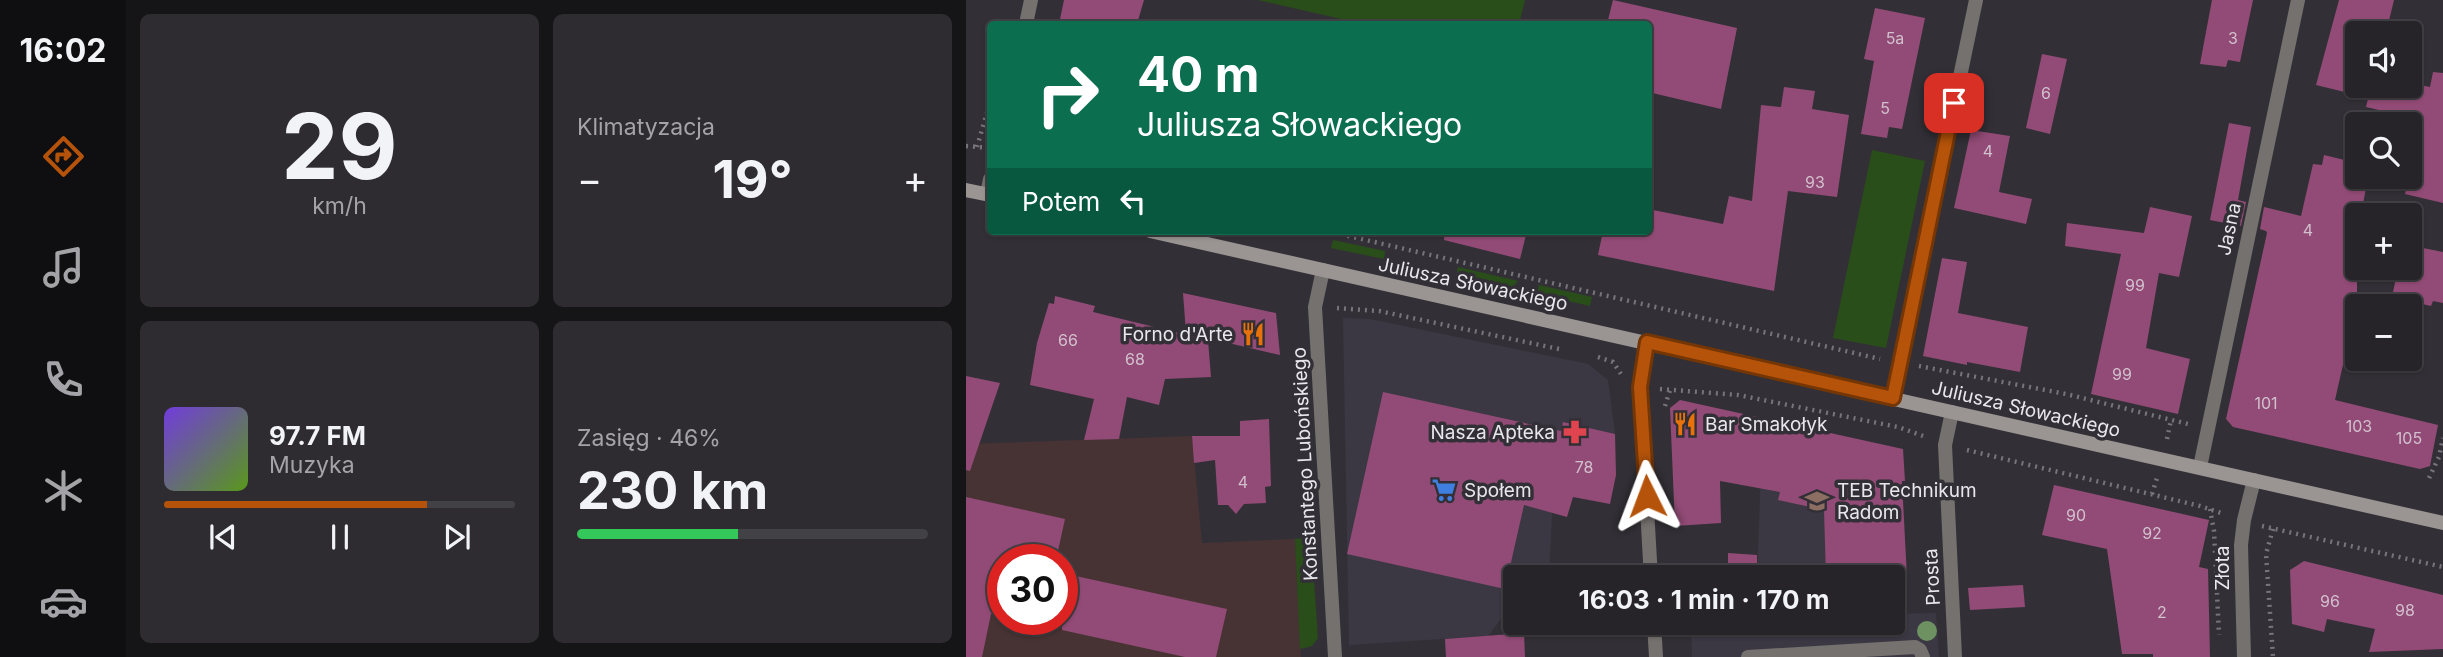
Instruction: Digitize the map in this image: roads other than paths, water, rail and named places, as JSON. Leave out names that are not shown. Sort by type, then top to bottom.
[{"type":"street","points":[[1027,21],[1031,0]]},
{"type":"street","points":[[1893,398],[1976,0]]},
{"type":"street","name":"Jasna","points":[[2200,467],[2298,0]]},
{"type":"street","points":[[966,190],[987,195]]},
{"type":"street","name":"Juliusza Słowackiego","points":[[1168,235],[2254,480],[2443,520]]},
{"type":"street","name":"Konstantego Lubońskiego","points":[[1324,270],[1315,307],[1335,657]]},
{"type":"street","points":[[1647,342],[1640,387],[1650,565]]},
{"type":"street","name":"Prosta","points":[[1952,412],[1945,445],[1955,657]]},
{"type":"street","name":"Złota","points":[[2244,657],[2240,572],[2244,520],[2254,480]]},
{"type":"street","points":[[1655,635],[1656,657]]},
{"type":"street","points":[[1748,657],[1915,648],[1920,650],[1923,657]]},
{"type":"place","name":"Forno d'Arte","points":[[1253,334]]},
{"type":"place","name":"Bar Smakołyk","points":[[1685,424]]},
{"type":"place","name":"Nasza Apteka","points":[[1575,432]]},
{"type":"place","name":"Społem","points":[[1444,490]]},
{"type":"place","name":"TEB Technikum Radom","points":[[1817,501]]}]
